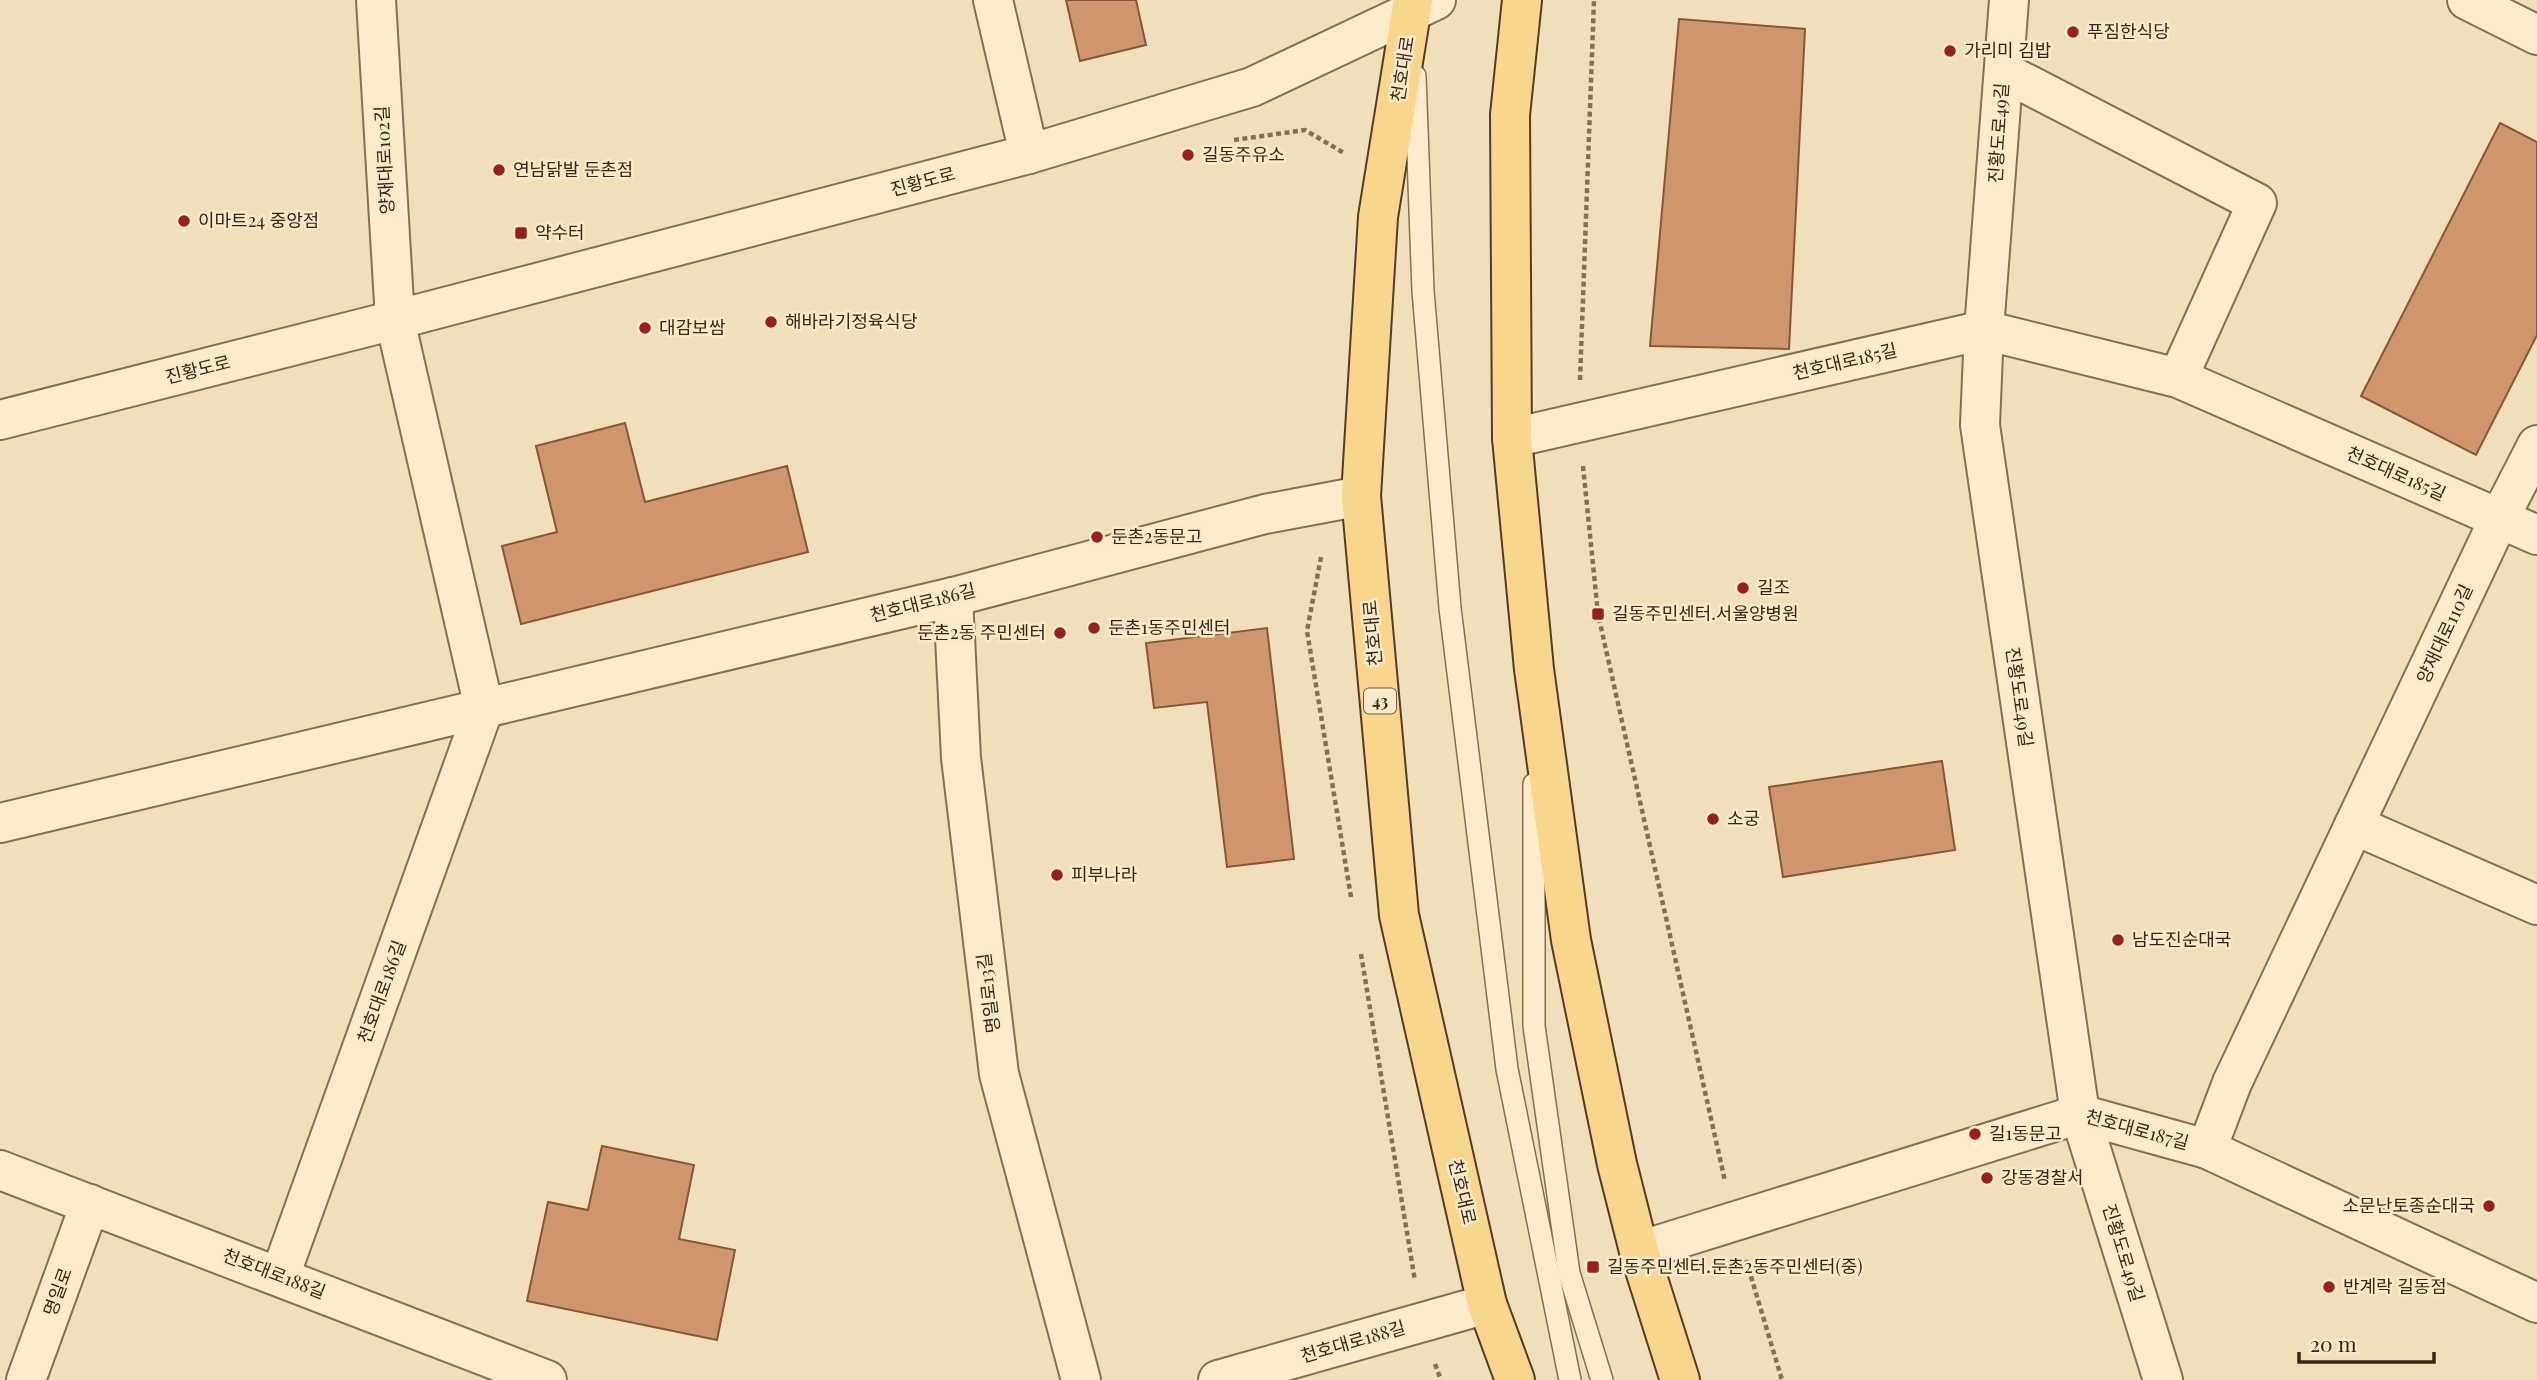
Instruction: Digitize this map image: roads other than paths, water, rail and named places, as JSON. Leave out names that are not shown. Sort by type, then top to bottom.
[{"type":"main road","points":[[1522,0],[1510,115],[1512,438],[1534,669],[1571,940],[1617,1164],[1639,1251],[1680,1380]]},
{"type":"main road","name":"천호대로","points":[[1421,4],[1378,216],[1361,496],[1399,915],[1487,1304],[1515,1380]]},
{"type":"street","name":"양재대로102길","points":[[376,0],[395,320]]},
{"type":"street","points":[[993,0],[1029,154]]},
{"type":"street","name":"진황도로49길","points":[[2009,0],[1984,330],[1980,425],[2080,1114],[2163,1380]]},
{"type":"street","points":[[2467,0],[2537,35]]},
{"type":"street","name":"진황도로","points":[[0,419],[395,320],[1029,154],[1252,87],[1421,4]]},
{"type":"street","points":[[2004,72],[2257,203],[2178,378]]},
{"type":"street","points":[[395,320],[484,708]]},
{"type":"street","name":"천호대로185길","points":[[1512,438],[1984,330],[2178,378],[2537,536]]},
{"type":"street","name":"양재대로110길","points":[[2207,1149],[2232,1083],[2537,444]]},
{"type":"street","name":"천호대로186길","points":[[0,823],[953,597],[1265,514],[1361,496]]},
{"type":"street","name":"명일로13길","points":[[953,597],[961,758],[999,1074],[1081,1380]]},
{"type":"street","name":"천호대로186길","points":[[280,1276],[484,708]]},
{"type":"street","points":[[2354,825],[2537,905]]},
{"type":"street","name":"천호대로187길","points":[[1639,1251],[2080,1114],[2207,1149],[2537,1303]]},
{"type":"street","name":"천호대로188길","points":[[0,1170],[547,1380]]},
{"type":"street","name":"명일로","points":[[26,1380],[90,1204]]},
{"type":"street","name":"천호대로188길","points":[[1218,1380],[1487,1304]]},
{"type":"lane","points":[[1421,4],[1423,291],[1450,608],[1507,1069],[1570,1380]]},
{"type":"lane","points":[[1534,669],[1534,1026],[1569,1273],[1602,1380]]},
{"type":"place","name":"푸짐한식당","points":[[2073,32]]},
{"type":"place","name":"가리미 김밥","points":[[1950,51]]},
{"type":"place","name":"길동주유소","points":[[1188,155]]},
{"type":"place","name":"연남닭발 둔촌점","points":[[499,170]]},
{"type":"place","name":"이마트24 중앙점","points":[[184,221]]},
{"type":"place","name":"약수터","points":[[521,233]]},
{"type":"place","name":"해바라기정육식당","points":[[771,322]]},
{"type":"place","name":"대감보쌈","points":[[645,328]]},
{"type":"place","name":"둔촌2동문고","points":[[1097,537]]},
{"type":"place","name":"길조","points":[[1743,588]]},
{"type":"place","name":"길동주민센터.서울양병원","points":[[1598,614]]},
{"type":"place","name":"둔촌1동주민센터","points":[[1094,628]]},
{"type":"place","name":"둔촌2동 주민센터","points":[[1060,633]]},
{"type":"place","name":"소궁","points":[[1713,819]]},
{"type":"place","name":"피부나라","points":[[1057,875]]},
{"type":"place","name":"남도진순대국","points":[[2118,940]]},
{"type":"place","name":"길1동문고","points":[[1975,1134]]},
{"type":"place","name":"강동경찰서","points":[[1987,1178]]},
{"type":"place","name":"소문난토종순대국","points":[[2489,1206]]},
{"type":"place","name":"길동주민센터.둔촌2동주민센터(중)","points":[[1593,1267]]},
{"type":"place","name":"반계락 길동점","points":[[2329,1287]]}]
